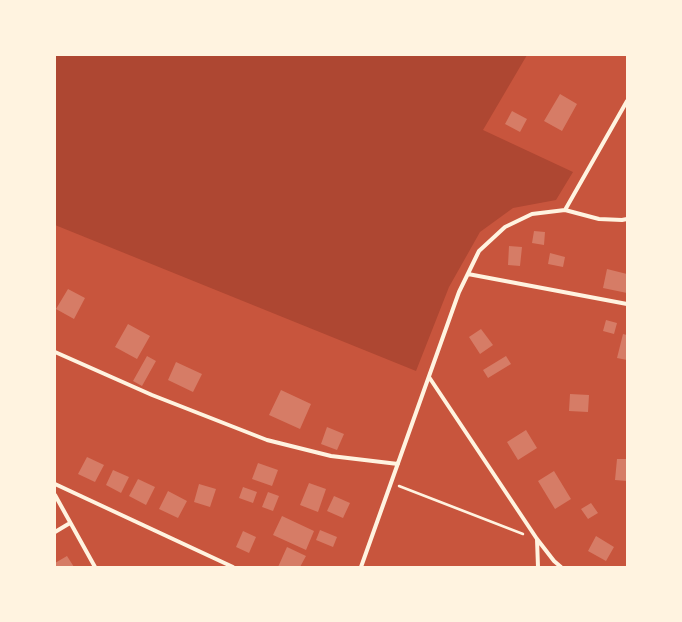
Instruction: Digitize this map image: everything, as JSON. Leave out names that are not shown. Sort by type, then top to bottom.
[{"type":"street","points":[[565,210],[627,101]]},
{"type":"street","points":[[361,567],[459,292],[480,251],[505,226],[532,214],[565,210],[599,220],[627,219]]},
{"type":"street","points":[[468,274],[627,304]]},
{"type":"street","points":[[55,352],[152,395],[267,440],[331,456],[398,464]]},
{"type":"street","points":[[429,377],[537,539],[554,561],[562,567]]},
{"type":"street","points":[[55,484],[233,567]]},
{"type":"street","points":[[55,495],[95,567]]},
{"type":"street","points":[[55,532],[70,523]]},
{"type":"street","points":[[537,539],[538,567]]},
{"type":"path","points":[[391,484],[537,539]]},
{"type":"shaded area","points":[[55,55],[527,55],[483,130],[573,172],[556,200],[513,208],[480,232],[449,287],[416,371],[55,225]]},
{"type":"building","points":[[560,94],[577,104],[562,131],[544,121]]},
{"type":"building","points":[[512,111],[527,119],[520,132],[505,124]]},
{"type":"building","points":[[534,231],[545,232],[544,245],[532,243]]},
{"type":"building","points":[[509,246],[522,247],[520,266],[508,265]]},
{"type":"building","points":[[550,253],[565,257],[563,267],[548,264]]},
{"type":"building","points":[[607,269],[627,274],[627,293],[603,288]]},
{"type":"building","points":[[68,289],[85,298],[74,319],[56,309]]},
{"type":"building","points":[[606,320],[617,323],[614,334],[603,331]]},
{"type":"building","points":[[128,324],[150,336],[137,359],[115,347]]},
{"type":"building","points":[[481,329],[493,345],[480,354],[469,337]]},
{"type":"building","points":[[623,334],[627,335],[627,360],[617,358]]},
{"type":"building","points":[[147,356],[156,361],[142,386],[133,381]]},
{"type":"building","points":[[506,356],[511,364],[488,378],[483,370]]},
{"type":"building","points":[[176,362],[202,374],[193,392],[168,380]]},
{"type":"building","points":[[281,390],[311,404],[300,429],[269,415]]},
{"type":"building","points":[[570,394],[589,395],[588,412],[569,411]]},
{"type":"building","points":[[327,427],[344,434],[337,450],[321,444]]},
{"type":"building","points":[[526,430],[537,448],[518,460],[507,442]]},
{"type":"building","points":[[87,457],[104,465],[95,482],[78,474]]},
{"type":"building","points":[[617,459],[627,459],[627,481],[615,480]]},
{"type":"building","points":[[258,463],[278,470],[272,486],[252,479]]},
{"type":"building","points":[[113,470],[129,477],[121,493],[106,485]]},
{"type":"building","points":[[554,471],[571,499],[555,509],[538,481]]},
{"type":"building","points":[[138,479],[155,487],[146,505],[129,496]]},
{"type":"building","points":[[309,483],[326,489],[318,512],[300,505]]},
{"type":"building","points":[[199,484],[216,489],[210,507],[194,502]]},
{"type":"building","points":[[243,487],[257,492],[253,503],[239,498]]},
{"type":"building","points":[[168,491],[187,501],[178,518],[159,509]]},
{"type":"building","points":[[268,492],[279,496],[273,511],[262,507]]},
{"type":"building","points":[[334,496],[350,503],[343,518],[327,511]]},
{"type":"building","points":[[591,503],[598,513],[588,519],[581,509]]},
{"type":"building","points":[[282,516],[314,531],[306,550],[273,535]]},
{"type":"building","points":[[320,530],[337,537],[333,547],[316,540]]},
{"type":"building","points":[[243,531],[256,537],[249,553],[236,547]]},
{"type":"building","points":[[596,536],[614,547],[606,561],[588,551]]},
{"type":"building","points":[[287,547],[306,556],[300,567],[278,567]]},
{"type":"building","points":[[67,556],[74,567],[55,567],[55,563]]}]
